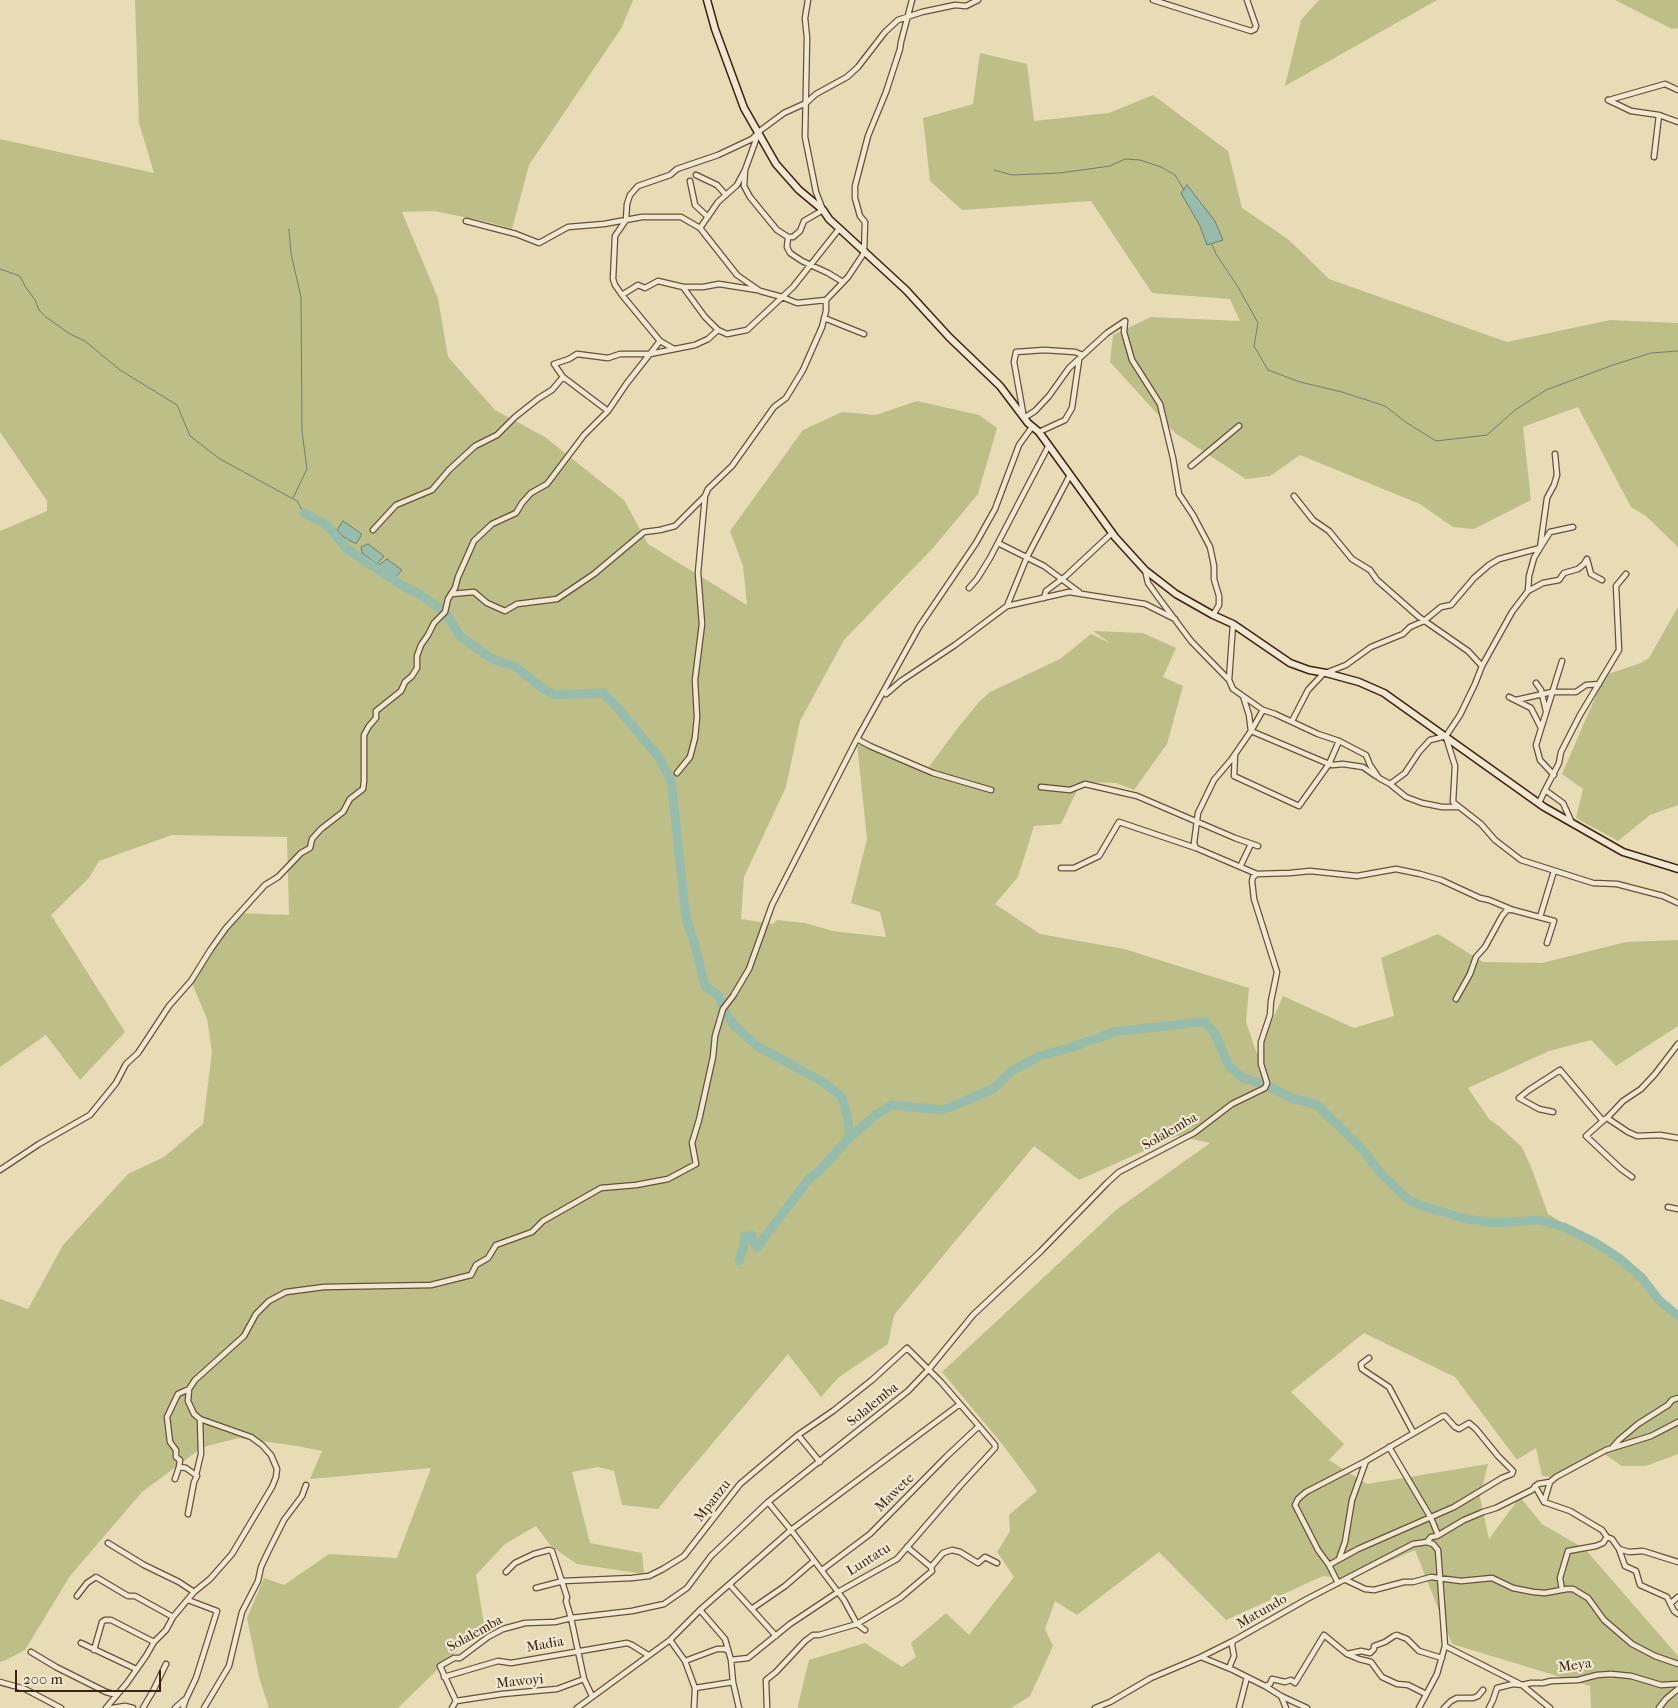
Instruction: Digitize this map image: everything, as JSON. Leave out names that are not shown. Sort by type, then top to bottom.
[{"type":"street","points":[[708,0],[715,29],[741,99],[758,133],[776,164],[799,190],[823,210]]},
{"type":"street","points":[[808,0],[805,18],[805,137],[816,192],[823,210],[829,220],[906,290],[949,337],[1000,386],[1024,418],[1039,432],[1112,534],[1145,570],[1176,594],[1233,624],[1290,663],[1309,670],[1359,682],[1384,693],[1539,803],[1622,852],[1678,869]]},
{"type":"street","points":[[451,594],[474,592],[487,603],[505,612],[518,604],[557,599],[594,574],[644,532],[675,526],[732,466],[774,407],[786,398],[803,370],[824,318],[826,300],[848,278],[864,253],[865,222],[860,216],[855,198],[855,186],[866,142],[886,92],[900,49],[900,42],[912,0]]},
{"type":"street","points":[[674,349],[660,341],[615,285],[612,267],[615,236],[626,220],[627,204],[630,195],[638,186],[670,175],[677,169],[718,155],[752,139],[784,114],[806,103],[816,94],[858,68],[885,32],[898,20],[955,5],[966,6],[978,0]]},
{"type":"street","points":[[1153,0],[1251,31],[1255,30],[1256,26],[1248,0]]},
{"type":"street","points":[[1678,90],[1665,84],[1608,100],[1631,110],[1659,115],[1678,122]]},
{"type":"street","points":[[1654,157],[1659,115]]},
{"type":"street","points":[[700,228],[737,184],[745,170],[758,133]]},
{"type":"street","points":[[745,170],[744,186],[750,196],[777,230],[788,237],[793,237],[800,231],[804,221],[823,210]]},
{"type":"street","points":[[696,174],[717,186],[726,195]]},
{"type":"street","points":[[690,181],[695,205],[708,217]]},
{"type":"street","points":[[466,221],[516,234],[539,243],[568,227],[642,217],[681,216],[700,228],[737,275],[760,291]]},
{"type":"street","points":[[684,287],[705,317],[718,330],[727,334],[747,330],[793,287],[839,229]]},
{"type":"street","points":[[788,237],[787,247],[790,253],[843,282]]},
{"type":"street","points":[[622,295],[638,285],[645,288],[658,281],[684,287],[703,288],[719,284],[760,291],[797,303],[826,300]]},
{"type":"street","points":[[824,318],[864,334]]},
{"type":"street","points":[[1024,418],[1049,396],[1070,368],[1081,357],[1112,329],[1124,321],[1124,332],[1132,360],[1160,404],[1173,458],[1179,494],[1210,547],[1214,566],[1214,579],[1219,596],[1219,605],[1213,615]]},
{"type":"street","points":[[608,411],[563,377],[554,364],[577,354],[608,358],[620,354],[650,354],[695,345],[718,330]]},
{"type":"street","points":[[0,1170],[39,1144],[90,1115],[116,1083],[126,1064],[138,1053],[169,1006],[191,981],[226,928],[265,885],[278,877],[301,853],[310,848],[312,839],[321,829],[343,812],[350,799],[363,789],[364,735],[376,718],[376,711],[401,691],[404,682],[412,676],[417,668],[417,656],[421,645],[434,623],[445,612],[474,541],[492,524],[516,513],[531,493],[547,484],[584,435],[608,411],[660,341]]},
{"type":"street","points":[[1024,418],[1019,399],[1014,362],[1016,352],[1044,350],[1075,352],[1081,357]]},
{"type":"street","points":[[1039,432],[1065,420],[1072,408],[1081,357]]},
{"type":"street","points":[[373,530],[396,505],[432,490],[449,470],[475,446],[497,435],[515,417],[552,390],[563,377]]},
{"type":"street","points":[[1191,466],[1239,426]]},
{"type":"street","points":[[175,1478],[180,1467],[180,1460],[176,1457],[176,1450],[170,1442],[167,1417],[178,1394],[189,1389],[204,1372],[244,1336],[256,1314],[269,1301],[286,1292],[324,1287],[431,1285],[471,1275],[476,1265],[488,1258],[496,1245],[532,1232],[543,1221],[601,1188],[668,1179],[696,1164],[692,1143],[713,1058],[715,1036],[723,1009],[749,969],[772,905],[857,739],[919,627],[976,543],[995,510],[1016,450],[1032,427]]},
{"type":"street","points":[[969,588],[977,579],[998,543],[1048,445]]},
{"type":"street","points":[[1540,548],[1547,498],[1558,475],[1556,454]]},
{"type":"street","points":[[1007,606],[1028,557],[1070,475]]},
{"type":"street","points":[[677,773],[690,757],[695,738],[697,717],[695,680],[702,624],[698,573],[704,496]]},
{"type":"street","points":[[1294,496],[1313,520],[1329,531],[1352,558],[1370,570],[1377,580],[1424,621],[1468,651],[1482,666]]},
{"type":"street","points":[[1528,591],[1529,576],[1534,558],[1550,532],[1573,527]]},
{"type":"street","points":[[1044,598],[1046,590],[1062,579],[1112,534]]},
{"type":"street","points":[[998,543],[1028,557],[1080,593]]},
{"type":"street","points":[[1292,721],[1308,690],[1323,674],[1346,665],[1371,647],[1403,634],[1410,627],[1424,621],[1441,607],[1451,605],[1474,578],[1499,559],[1540,548]]},
{"type":"street","points":[[1390,784],[1405,773],[1419,752],[1430,740],[1446,736],[1460,715],[1482,666],[1512,612],[1528,591],[1543,583],[1558,580],[1564,573],[1578,569],[1587,559],[1591,574],[1602,580]]},
{"type":"street","points":[[1145,570],[1148,583],[1174,619],[1191,641],[1229,680],[1233,689],[1263,710],[1339,741],[1366,755],[1370,766],[1379,778]]},
{"type":"street","points":[[1539,803],[1554,775],[1576,722],[1619,650],[1616,586],[1626,574]]},
{"type":"street","points":[[872,714],[888,691],[956,645],[1007,606],[1069,592],[1145,604],[1174,619]]},
{"type":"street","points":[[1229,680],[1233,624]]},
{"type":"street","points":[[1554,775],[1540,760],[1536,745],[1562,661]]},
{"type":"street","points":[[1536,683],[1541,690],[1546,712]]},
{"type":"street","points":[[1516,700],[1552,692],[1576,692],[1586,685],[1600,684]]},
{"type":"street","points":[[1244,696],[1250,715],[1251,731]]},
{"type":"street","points":[[1509,698],[1531,708],[1541,728]]},
{"type":"street","points":[[1196,848],[1194,843],[1198,813],[1214,780],[1235,755],[1263,710]]},
{"type":"street","points":[[1251,731],[1329,764],[1363,767],[1390,784],[1406,797],[1422,803],[1459,808]]},
{"type":"street","points":[[1446,736],[1455,766],[1453,799],[1459,808],[1481,824],[1495,840],[1521,860],[1593,883],[1617,884],[1663,896],[1678,903]]},
{"type":"street","points":[[857,739],[932,773],[992,790]]},
{"type":"street","points":[[1235,755],[1234,776],[1299,806],[1329,764],[1339,741]]},
{"type":"street","points":[[1041,787],[1070,790],[1084,784],[1137,796],[1258,846]]},
{"type":"street","points":[[1546,790],[1563,803],[1573,824]]},
{"type":"street","points":[[1061,868],[1074,868],[1099,856],[1119,822],[1196,848],[1257,874],[1310,870],[1357,876],[1396,869],[1442,880],[1480,898],[1513,910],[1554,921],[1547,943]]},
{"type":"street","points":[[1240,867],[1251,844]]},
{"type":"street","points":[[1540,917],[1554,871]]},
{"type":"street","name":"Solalemba","points":[[444,1677],[440,1666],[454,1658],[460,1658],[488,1637],[503,1629],[525,1623],[555,1622],[571,1618],[632,1612],[664,1604],[687,1588],[711,1556],[768,1502],[908,1391],[929,1369],[973,1315],[1040,1252],[1106,1183],[1119,1172],[1194,1133],[1232,1104],[1266,1085],[1265,1072],[1261,1064],[1261,1042],[1270,1015],[1270,1002],[1277,972],[1254,899],[1252,881],[1253,877],[1257,874]]},
{"type":"street","points":[[1456,999],[1470,974],[1476,957],[1484,947],[1495,926],[1507,910],[1513,910]]},
{"type":"street","points":[[1632,1177],[1586,1136],[1605,1120],[1623,1100],[1641,1089],[1678,1044]]},
{"type":"street","points":[[1553,1112],[1539,1109],[1519,1098],[1560,1070],[1605,1120],[1636,1136],[1660,1135],[1678,1138]]},
{"type":"street","points":[[1668,1207],[1678,1209]]},
{"type":"street","name":"Mpanzu","points":[[536,1588],[562,1581],[649,1576],[664,1569],[684,1556],[740,1484],[798,1435],[833,1411],[907,1348],[929,1369]]},
{"type":"street","points":[[1369,1358],[1362,1363],[1361,1368],[1389,1387],[1413,1432]]},
{"type":"street","points":[[929,1369],[980,1426]]},
{"type":"street","points":[[106,1708],[154,1642],[166,1630],[173,1617],[194,1592],[210,1579],[232,1554],[276,1478],[277,1469],[271,1455],[251,1437],[200,1419],[194,1414],[188,1401],[189,1389]]},
{"type":"street","points":[[1611,1448],[1638,1424],[1668,1405],[1672,1400],[1678,1398]]},
{"type":"street","points":[[578,1707],[670,1640],[700,1610],[791,1530],[960,1404]]},
{"type":"street","points":[[1329,1565],[1377,1540],[1454,1507],[1514,1473],[1512,1468],[1498,1456],[1482,1436],[1468,1423],[1460,1429],[1443,1416],[1366,1461],[1306,1492],[1298,1499],[1295,1505],[1318,1550],[1329,1565],[1338,1583]]},
{"type":"street","points":[[188,1514],[201,1454],[200,1419]]},
{"type":"street","points":[[1611,1448],[1651,1436],[1678,1422]]},
{"type":"street","name":"Luntatu","points":[[731,1660],[748,1658],[790,1624],[838,1592],[897,1559],[995,1447],[980,1426]]},
{"type":"street","name":"Mawete","points":[[822,1570],[870,1534],[946,1457],[980,1426]]},
{"type":"street","points":[[798,1435],[820,1462]]},
{"type":"street","points":[[1389,1447],[1431,1518],[1438,1535],[1436,1547],[1445,1646],[1437,1674],[1419,1708]]},
{"type":"street","name":"Matundo","points":[[1095,1708],[1110,1702],[1151,1678],[1233,1641],[1307,1599],[1413,1544],[1427,1542],[1431,1537],[1470,1517],[1496,1508],[1532,1490],[1535,1486],[1550,1482],[1611,1448]]},
{"type":"street","points":[[1338,1560],[1345,1542],[1352,1500],[1366,1461]]},
{"type":"street","points":[[180,1467],[186,1468],[196,1475]]},
{"type":"street","points":[[1544,1502],[1550,1482]]},
{"type":"street","points":[[204,1708],[229,1666],[242,1612],[258,1582],[268,1552],[284,1520],[302,1496],[306,1485]]},
{"type":"street","points":[[1535,1486],[1544,1502],[1570,1511],[1602,1530],[1606,1537],[1612,1539],[1619,1549],[1625,1566],[1636,1571],[1640,1585],[1667,1597],[1674,1611],[1678,1614]]},
{"type":"street","points":[[768,1502],[822,1570],[849,1608],[857,1624],[865,1630]]},
{"type":"street","points":[[1562,1590],[1560,1578],[1568,1551],[1596,1546],[1602,1543],[1606,1537]]},
{"type":"street","points":[[1427,1542],[1436,1547]]},
{"type":"street","points":[[108,1543],[194,1592]]},
{"type":"street","points":[[907,1547],[932,1567]]},
{"type":"street","points":[[1619,1549],[1629,1552],[1643,1551],[1678,1562]]},
{"type":"street","points":[[767,1708],[766,1680],[776,1672],[804,1641],[813,1635],[857,1624],[912,1589],[932,1571],[932,1567],[943,1553],[952,1550],[960,1552],[978,1563],[985,1558],[997,1563]]},
{"type":"street","points":[[506,1572],[515,1563],[534,1554],[552,1551],[567,1597],[566,1601],[584,1680],[592,1696]]},
{"type":"street","points":[[753,1608],[785,1586],[814,1561]]},
{"type":"street","points":[[77,1596],[87,1583],[96,1577],[128,1596],[135,1596],[173,1617]]},
{"type":"street","points":[[1346,1580],[1365,1589],[1374,1590],[1404,1582],[1413,1582],[1427,1577],[1460,1581],[1492,1578],[1513,1588],[1545,1593],[1573,1589],[1583,1594],[1604,1620],[1632,1644],[1655,1656],[1678,1664]]},
{"type":"street","points":[[730,1585],[753,1608],[776,1636]]},
{"type":"street","points":[[1671,1603],[1678,1597]]},
{"type":"street","points":[[183,1708],[196,1678],[216,1611],[188,1600]]},
{"type":"street","points":[[700,1610],[725,1639],[731,1660],[738,1708]]},
{"type":"street","points":[[94,1650],[102,1622],[105,1620],[111,1620],[154,1642]]},
{"type":"street","points":[[1265,1686],[1270,1684],[1272,1679],[1285,1682],[1291,1680],[1296,1683],[1324,1635],[1350,1656],[1371,1662],[1382,1677],[1426,1694]]},
{"type":"street","points":[[1347,1654],[1361,1651],[1370,1653],[1374,1646],[1397,1635],[1406,1639],[1419,1651],[1442,1658]]},
{"type":"street","points":[[670,1640],[685,1661],[695,1688],[694,1708]]},
{"type":"street","points":[[1229,1668],[1234,1656],[1233,1641]]},
{"type":"street","points":[[81,1643],[136,1669]]},
{"type":"street","name":"Madia","points":[[444,1677],[498,1661],[510,1662],[626,1644],[632,1645],[648,1655]]},
{"type":"street","points":[[1445,1646],[1522,1685],[1550,1708]]},
{"type":"street","points":[[685,1661],[717,1649],[728,1651]]},
{"type":"street","points":[[32,1652],[56,1667],[106,1692],[117,1695]]},
{"type":"street","points":[[1201,1657],[1248,1677],[1307,1708]]},
{"type":"street","points":[[143,1708],[166,1664]]},
{"type":"street","name":"Meya","points":[[1489,1708],[1497,1688],[1513,1684],[1543,1683],[1551,1680],[1578,1680],[1596,1675],[1611,1674],[1631,1676],[1661,1685],[1678,1684]]},
{"type":"street","points":[[444,1677],[456,1701],[452,1708]]},
{"type":"street","points":[[1239,1708],[1248,1677]]},
{"type":"street","name":"Mawoyi","points":[[456,1701],[502,1694],[557,1689],[584,1680]]},
{"type":"street","points":[[0,1682],[25,1689],[61,1708]]},
{"type":"street","points":[[695,1688],[733,1682]]},
{"type":"street","points":[[1659,1708],[1678,1689]]},
{"type":"street","points":[[1444,1708],[1457,1698],[1473,1698],[1484,1690]]},
{"type":"street","points":[[1281,1696],[1286,1708]]},
{"type":"street","points":[[174,1708],[186,1699]]},
{"type":"street","points":[[112,1708],[125,1706],[132,1708]]},
{"type":"green space","points":[[135,0],[633,0],[622,27],[529,165],[512,229],[434,211],[402,212],[438,298],[448,357],[495,410],[545,437],[624,500],[648,544],[747,605],[743,566],[730,531],[803,430],[842,412],[876,415],[917,401],[979,415],[997,428],[978,494],[933,548],[844,640],[800,721],[786,787],[744,877],[741,919],[773,924],[777,920],[805,923],[833,931],[886,937],[880,912],[851,903],[867,839],[857,744],[928,768],[979,702],[990,692],[1060,659],[1091,634],[1110,643],[1093,631],[1143,633],[1176,648],[1163,677],[1183,686],[1167,744],[1134,790],[1116,783],[1081,782],[1061,824],[1034,826],[1018,877],[995,904],[1040,934],[1124,949],[1249,988],[1246,1022],[1257,1054],[1283,996],[1354,1028],[1394,1016],[1381,958],[1438,934],[1483,962],[1542,963],[1626,942],[1678,940],[1678,1026],[1616,1066],[1591,1040],[1549,1051],[1468,1088],[1489,1119],[1522,1147],[1548,1214],[1611,1253],[1678,1313],[1678,1454],[1646,1466],[1622,1466],[1600,1451],[1550,1477],[1542,1476],[1536,1448],[1517,1460],[1455,1377],[1364,1333],[1291,1392],[1344,1444],[1329,1460],[1367,1484],[1488,1464],[1480,1497],[1489,1539],[1520,1497],[1542,1524],[1585,1549],[1678,1656],[1678,1708],[1591,1708],[1590,1686],[1452,1644],[1415,1550],[1349,1579],[1323,1576],[1226,1620],[1159,1552],[1077,1615],[1055,1601],[1045,1629],[1053,1646],[1030,1696],[1011,1708],[798,1708],[809,1660],[865,1643],[902,1667],[916,1657],[911,1643],[946,1613],[969,1635],[1014,1577],[997,1552],[1010,1531],[1009,1515],[1037,1491],[1003,1445],[942,1372],[1116,1210],[1210,1143],[1177,1136],[1079,1180],[1034,1146],[894,1315],[888,1344],[839,1377],[821,1397],[788,1354],[658,1509],[622,1505],[614,1471],[598,1467],[572,1472],[590,1543],[642,1553],[644,1574],[577,1564],[551,1546],[536,1526],[505,1544],[476,1575],[484,1624],[398,1708],[269,1708],[259,1677],[247,1618],[264,1578],[284,1585],[329,1554],[397,1558],[431,1468],[310,1479],[322,1451],[239,1438],[203,1447],[142,1492],[70,1576],[25,1650],[0,1662],[0,1299],[28,1309],[63,1245],[128,1174],[164,1157],[203,1124],[212,1052],[207,1019],[192,983],[236,913],[289,915],[287,837],[172,835],[99,861],[89,878],[51,915],[125,1032],[80,1080],[46,1035],[0,1067],[0,531],[47,511],[47,501],[0,432],[0,139],[154,173],[139,123]]},
{"type":"green space","points":[[1319,0],[1437,0],[1285,86],[1301,20]]},
{"type":"green space","points":[[1615,0],[1678,0],[1678,28],[1672,29]]},
{"type":"green space","points":[[980,53],[1027,64],[1034,121],[1109,113],[1153,95],[1228,151],[1242,208],[1289,240],[1329,279],[1507,342],[1610,320],[1678,323],[1678,547],[1646,516],[1631,507],[1578,407],[1523,427],[1531,500],[1474,529],[1453,527],[1420,504],[1300,455],[1270,476],[1246,479],[1175,433],[1110,362],[1113,335],[1151,317],[1240,321],[1230,299],[1152,293],[1091,201],[962,210],[930,181],[923,118],[973,104]]},
{"type":"green space","points":[[1678,607],[1678,805],[1650,815],[1618,841],[1576,818],[1583,789],[1562,774],[1605,675],[1641,663],[1649,658]]},
{"type":"shaded area","points":[[1187,185],[1215,221],[1223,240],[1207,245],[1200,226],[1181,193]]},
{"type":"shaded area","points":[[343,521],[362,534],[356,544],[342,536],[337,530]]},
{"type":"shaded area","points":[[368,544],[384,556],[377,564],[362,553],[361,547]]},
{"type":"shaded area","points":[[387,559],[402,570],[395,578],[378,566]]},
{"type":"waterway","points":[[994,170],[1012,175],[1060,173],[1110,166],[1125,159],[1140,160],[1161,167],[1175,175],[1184,190]]},
{"type":"waterway","points":[[289,229],[291,254],[301,297],[302,431],[307,469],[293,498]]},
{"type":"waterway","points":[[1212,244],[1216,254],[1238,287],[1258,323],[1254,346],[1268,370],[1300,382],[1342,392],[1385,406],[1407,423],[1436,441],[1487,435],[1515,410],[1546,390],[1651,353],[1678,351]]},
{"type":"waterway","points":[[0,269],[20,276],[39,310],[46,317],[70,334],[85,341],[120,370],[177,405],[190,436],[220,459],[297,501],[304,513]]},
{"type":"waterway","points":[[304,513],[327,525],[346,548],[357,556],[445,612],[460,636],[492,659],[516,667],[542,688],[555,695],[603,693],[616,706],[658,756],[671,780],[686,918],[705,986],[719,996],[723,1009],[734,1025],[757,1046],[823,1082],[842,1097],[850,1137]]},
{"type":"waterway","points":[[739,1261],[745,1236],[752,1235],[753,1242],[757,1247],[809,1179],[820,1170],[850,1137],[877,1114],[892,1105],[943,1110],[993,1089],[1010,1072],[1040,1056],[1073,1047],[1114,1032],[1200,1022],[1206,1023],[1215,1034],[1229,1066],[1243,1078],[1264,1084],[1293,1099],[1316,1104],[1362,1149],[1382,1175],[1409,1200],[1425,1207],[1467,1219],[1496,1223],[1539,1220],[1564,1227],[1596,1243],[1619,1258],[1642,1278],[1659,1300],[1678,1316]]}]
